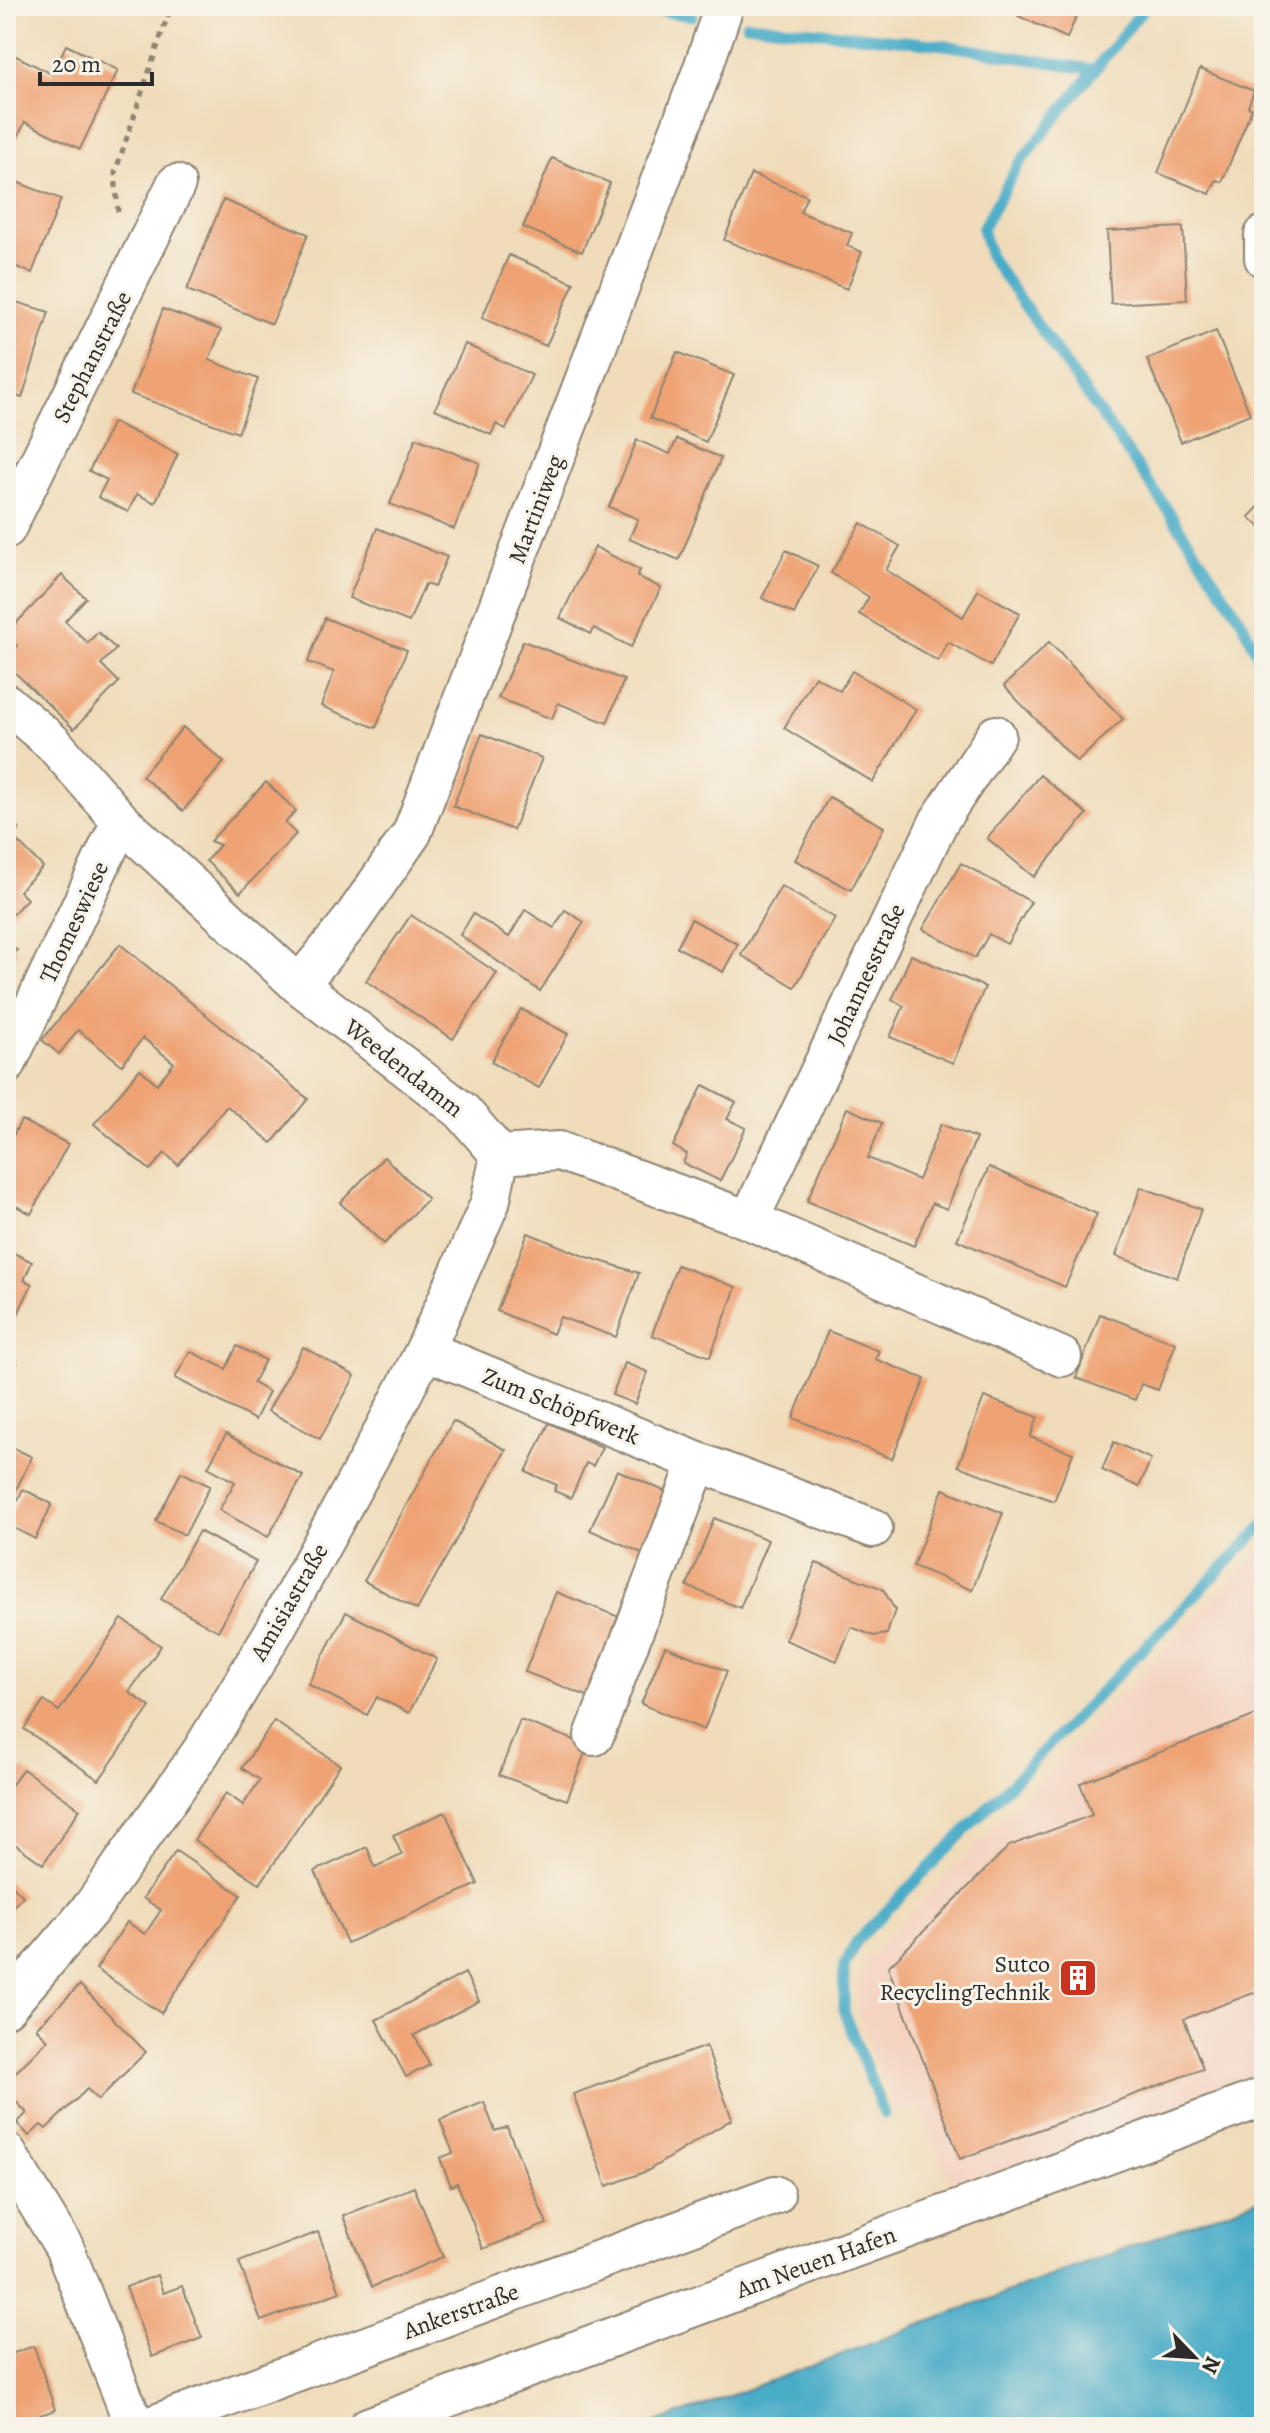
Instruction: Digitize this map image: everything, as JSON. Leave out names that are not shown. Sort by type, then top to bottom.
[{"type":"street","name":"Martiniweg","points":[[299,985],[351,921],[412,833],[724,6]]},
{"type":"street","name":"Stephanstraße","points":[[6,529],[176,184]]},
{"type":"street","points":[[1264,235],[1264,258]]},
{"type":"street","name":"Weedendamm","points":[[6,703],[53,743],[121,821],[299,985],[462,1111],[500,1155]]},
{"type":"street","name":"Johannesstraße","points":[[749,1220],[939,821],[996,735]]},
{"type":"street","name":"Thomeswiese","points":[[6,1065],[121,821]]},
{"type":"street","points":[[500,1155],[559,1151],[749,1220],[1062,1357]]},
{"type":"street","name":"Amisiastraße","points":[[6,2008],[93,1906],[201,1752],[276,1628],[425,1350],[490,1203],[500,1155]]},
{"type":"street","name":"Zum Schöpfwerk","points":[[425,1350],[698,1462],[873,1528]]},
{"type":"street","points":[[594,1736],[698,1462]]},
{"type":"street","name":"Am Neuen Hafen","points":[[368,2427],[1264,2097]]},
{"type":"street","points":[[6,2152],[64,2247],[135,2427]]},
{"type":"street","name":"Ankerstraße","points":[[147,2427],[775,2195]]},
{"type":"path","points":[[119,218],[115,173],[171,6]]},
{"type":"shaded area","points":[[1264,1547],[1264,2080],[953,2193],[920,2107],[895,2110],[861,2027],[854,1989],[868,1958]]},
{"type":"water","points":[[1264,2197],[1264,2427],[646,2427]]},
{"type":"building","points":[[1023,6],[1081,6],[1067,38],[1018,16]]},
{"type":"building","points":[[66,45],[118,70],[80,149],[25,122],[15,143],[6,139],[6,51],[52,74]]},
{"type":"building","points":[[1200,69],[1254,91],[1248,107],[1252,109],[1222,182],[1216,180],[1210,194],[1158,173]]},
{"type":"building","points":[[552,158],[610,183],[582,252],[523,227]]},
{"type":"building","points":[[751,174],[807,196],[800,212],[852,233],[847,246],[862,252],[847,289],[724,240]]},
{"type":"building","points":[[6,178],[61,199],[32,273],[6,263]]},
{"type":"building","points":[[223,200],[308,234],[272,324],[187,290]]},
{"type":"building","points":[[1183,227],[1187,300],[1111,304],[1107,231]]},
{"type":"building","points":[[509,255],[574,283],[546,346],[482,318]]},
{"type":"building","points":[[6,299],[49,312],[22,398],[6,393]]},
{"type":"building","points":[[163,309],[221,330],[209,360],[258,379],[238,433],[131,394]]},
{"type":"building","points":[[1216,331],[1250,414],[1181,442],[1147,359]]},
{"type":"building","points":[[465,344],[532,375],[506,429],[496,424],[491,435],[435,409]]},
{"type":"building","points":[[677,352],[734,375],[706,442],[650,418]]},
{"type":"building","points":[[113,422],[178,454],[155,503],[137,494],[128,512],[98,497],[107,480],[89,471]]},
{"type":"building","points":[[416,438],[480,463],[454,529],[390,504]]},
{"type":"building","points":[[677,439],[721,458],[679,560],[629,539],[638,519],[609,507],[637,440],[670,454]]},
{"type":"building","points":[[1264,501],[1264,531],[1249,517]]},
{"type":"building","points":[[861,523],[900,546],[886,570],[963,617],[978,590],[1020,613],[991,666],[948,642],[938,661],[859,614],[869,597],[831,573]]},
{"type":"building","points":[[377,528],[447,557],[434,587],[425,584],[409,622],[349,598]]},
{"type":"building","points":[[595,547],[640,570],[637,576],[661,588],[631,647],[594,628],[591,634],[560,618]]},
{"type":"building","points":[[786,550],[818,566],[794,614],[762,598]]},
{"type":"building","points":[[62,575],[86,598],[65,621],[88,643],[98,632],[116,649],[101,664],[119,682],[74,729],[6,664],[6,658],[17,646],[6,634]]},
{"type":"building","points":[[325,618],[407,650],[376,728],[321,706],[334,672],[308,662]]},
{"type":"building","points":[[523,641],[624,680],[607,723],[558,703],[552,719],[498,698]]},
{"type":"building","points":[[1049,642],[1123,719],[1077,762],[1004,686]]},
{"type":"building","points":[[852,671],[916,709],[873,782],[784,728],[815,676],[840,691]]},
{"type":"building","points":[[183,727],[224,762],[183,811],[142,776]]},
{"type":"building","points":[[482,734],[542,758],[513,830],[453,806]]},
{"type":"building","points":[[1040,775],[1087,814],[1034,877],[987,838]]},
{"type":"building","points":[[266,782],[296,811],[285,823],[296,834],[240,893],[206,861],[220,845],[210,841]]},
{"type":"building","points":[[829,797],[884,827],[851,890],[795,860]]},
{"type":"building","points":[[6,816],[19,829],[12,836],[43,867],[19,891],[27,899],[6,921]]},
{"type":"building","points":[[961,863],[1031,902],[1007,944],[989,934],[975,958],[923,929]]},
{"type":"building","points":[[781,886],[835,918],[795,987],[741,955]]},
{"type":"building","points":[[525,910],[554,928],[565,910],[584,922],[540,991],[460,935],[473,914],[509,937]]},
{"type":"building","points":[[411,915],[497,973],[453,1039],[366,981]]},
{"type":"building","points":[[691,919],[738,944],[723,972],[677,947]]},
{"type":"building","points":[[120,944],[308,1099],[272,1143],[227,1106],[178,1165],[165,1153],[150,1170],[94,1124],[140,1069],[157,1084],[174,1063],[143,1038],[122,1065],[78,1030],[59,1054],[42,1040]]},
{"type":"building","points":[[6,945],[17,950],[6,970]]},
{"type":"building","points":[[911,955],[985,987],[953,1063],[890,1037],[904,1006],[892,1000]]},
{"type":"building","points":[[521,1009],[568,1034],[539,1088],[491,1062]]},
{"type":"building","points":[[703,1085],[736,1102],[727,1119],[746,1128],[720,1181],[683,1163],[687,1154],[673,1146]]},
{"type":"building","points":[[847,1108],[882,1123],[868,1158],[918,1180],[941,1124],[976,1138],[947,1209],[932,1203],[914,1246],[807,1201]]},
{"type":"building","points":[[21,1120],[68,1144],[31,1214],[6,1201],[6,1150]]},
{"type":"building","points":[[384,1157],[428,1199],[384,1244],[340,1203]]},
{"type":"building","points":[[989,1167],[1097,1214],[1065,1287],[957,1240]]},
{"type":"building","points":[[1141,1187],[1201,1209],[1177,1278],[1116,1256]]},
{"type":"building","points":[[528,1233],[584,1256],[639,1273],[616,1337],[560,1317],[553,1334],[497,1311]]},
{"type":"building","points":[[6,1249],[32,1262],[24,1280],[32,1284],[15,1320],[6,1315]]},
{"type":"building","points":[[677,1265],[736,1287],[710,1357],[652,1335]]},
{"type":"building","points":[[1100,1314],[1176,1343],[1158,1390],[1141,1384],[1135,1400],[1076,1378]]},
{"type":"building","points":[[828,1331],[879,1351],[875,1359],[925,1379],[892,1459],[793,1418]]},
{"type":"building","points":[[237,1346],[265,1360],[253,1383],[269,1392],[255,1420],[175,1378],[190,1351],[226,1369]]},
{"type":"building","points":[[303,1347],[355,1376],[320,1439],[268,1411]]},
{"type":"building","points":[[6,1358],[17,1363],[6,1388]]},
{"type":"building","points":[[625,1363],[648,1372],[635,1404],[612,1395]]},
{"type":"building","points":[[984,1397],[1038,1417],[1030,1437],[1073,1453],[1054,1501],[958,1466]]},
{"type":"building","points":[[453,1421],[506,1450],[417,1610],[364,1581]]},
{"type":"building","points":[[549,1423],[602,1447],[593,1466],[586,1463],[571,1498],[554,1491],[557,1485],[526,1472]]},
{"type":"building","points":[[226,1434],[303,1476],[268,1537],[219,1510],[235,1482],[208,1467]]},
{"type":"building","points":[[1114,1442],[1151,1459],[1139,1487],[1102,1470]]},
{"type":"building","points":[[6,1444],[32,1457],[6,1510]]},
{"type":"building","points":[[617,1470],[671,1494],[644,1554],[590,1530]]},
{"type":"building","points":[[181,1472],[210,1486],[185,1535],[156,1521]]},
{"type":"building","points":[[23,1489],[52,1504],[35,1539],[6,1524]]},
{"type":"building","points":[[943,1489],[1003,1513],[972,1590],[913,1566]]},
{"type":"building","points":[[714,1518],[768,1540],[740,1608],[687,1586]]},
{"type":"building","points":[[199,1531],[256,1562],[218,1631],[161,1599]]},
{"type":"building","points":[[816,1563],[883,1589],[895,1610],[887,1634],[874,1636],[851,1627],[837,1661],[785,1640]]},
{"type":"building","points":[[556,1592],[624,1619],[592,1698],[525,1672]]},
{"type":"building","points":[[346,1612],[437,1659],[409,1713],[377,1697],[367,1715],[308,1684]]},
{"type":"building","points":[[122,1619],[161,1646],[129,1692],[150,1707],[99,1780],[24,1729],[44,1701],[59,1711]]},
{"type":"building","points":[[665,1646],[727,1671],[704,1730],[641,1704]]},
{"type":"building","name":"Sutco RecyclingTechnik","points":[[1264,1712],[1264,1989],[1184,2019],[1203,2069],[960,2159],[888,1967],[1009,1846],[1092,1815],[1080,1783]]},
{"type":"building","points":[[520,1720],[588,1745],[567,1800],[499,1775]]},
{"type":"building","points":[[274,1721],[340,1765],[260,1884],[194,1840],[226,1793],[243,1805],[260,1780],[242,1768]]},
{"type":"building","points":[[23,1769],[80,1809],[43,1864],[6,1838],[6,1793]]},
{"type":"building","points":[[445,1812],[478,1884],[347,1943],[315,1871],[367,1847],[375,1867],[402,1855],[393,1835]]},
{"type":"building","points":[[176,1851],[241,1895],[161,2013],[96,1969],[127,1922],[145,1934],[161,1910],[143,1898]]},
{"type":"building","points":[[6,1879],[23,1896],[6,1914]]},
{"type":"building","points":[[465,1973],[479,2001],[414,2035],[430,2065],[406,2077],[376,2020]]},
{"type":"building","points":[[80,1985],[146,2052],[98,2100],[87,2089],[46,2129],[41,2125],[29,2136],[17,2123],[27,2113],[6,2091],[6,2082],[48,2040],[36,2028]]},
{"type":"building","points":[[706,2046],[732,2119],[647,2171],[607,2186],[573,2094]]},
{"type":"building","points":[[484,2102],[495,2131],[507,2127],[547,2224],[483,2249],[457,2183],[451,2186],[440,2158],[453,2153],[440,2120]]},
{"type":"building","points":[[414,2187],[443,2257],[372,2287],[343,2216]]},
{"type":"building","points":[[318,2232],[340,2292],[261,2321],[239,2262]]},
{"type":"building","points":[[157,2275],[163,2293],[182,2286],[202,2338],[152,2357],[126,2287]]},
{"type":"building","points":[[6,2342],[11,2354],[34,2346],[55,2410],[6,2427]]},
{"type":"waterway","points":[[620,6],[692,16]]},
{"type":"waterway","points":[[1146,6],[1018,165],[982,229],[990,257],[1242,621],[1264,669]]},
{"type":"waterway","points":[[746,24],[944,45],[1095,70]]},
{"type":"waterway","points":[[884,2114],[844,2012],[844,1966],[857,1941],[1264,1525]]},
{"type":"place","name":"Sutco RecyclingTechnik","points":[[1078,1978]]}]
